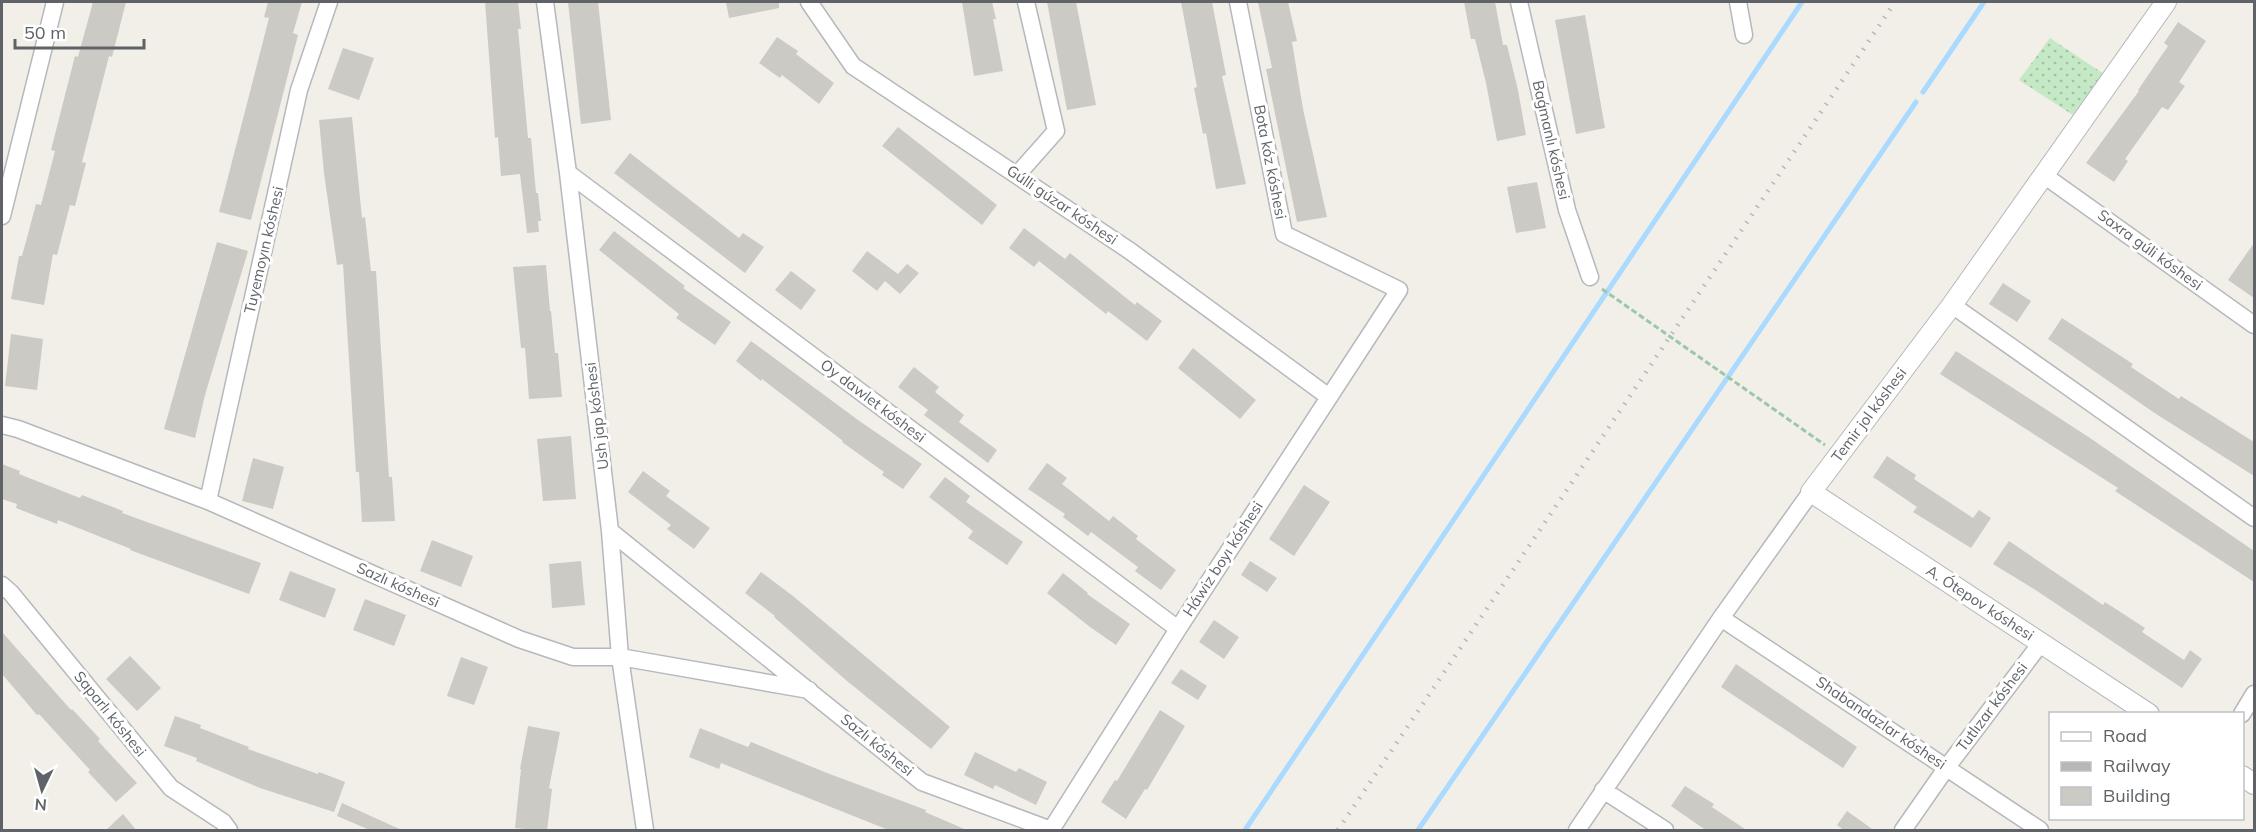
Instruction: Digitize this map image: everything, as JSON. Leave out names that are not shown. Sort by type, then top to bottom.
[{"type":"street","points":[[2,216],[55,2]]},
{"type":"street","name":"Tuyemoyın kóshesi","points":[[208,501],[299,90],[329,2]]},
{"type":"street","name":"Ush jap kóshesi","points":[[545,2],[568,173],[610,531],[620,657],[645,831]]},
{"type":"street","name":"Gúlli gúzar kóshesi","points":[[809,2],[853,66],[1130,251],[1329,398]]},
{"type":"street","points":[[1017,175],[1056,131],[1026,2]]},
{"type":"street","name":"Bota kóz kóshesi","points":[[1238,2],[1284,234],[1399,290]]},
{"type":"street","name":"Baǵmanlı kóshesi","points":[[1519,2],[1567,210],[1590,277]]},
{"type":"street","points":[[1738,2],[1744,34]]},
{"type":"street","name":"Temir jol kóshesi","points":[[1577,831],[1603,789],[1721,618],[1811,492],[1952,305],[2166,2]]},
{"type":"street","name":"Oy dawlet kóshesi","points":[[568,173],[1178,629]]},
{"type":"street","name":"Saxra gúli kóshesi","points":[[2045,176],[2254,325]]},
{"type":"street","name":"Háwiz boyı kóshesi","points":[[1051,830],[1178,629],[1399,290]]},
{"type":"street","points":[[1952,305],[2254,518]]},
{"type":"street","name":"Sazlı kóshesi","points":[[2,425],[208,501],[519,639],[573,657],[620,657],[809,690]]},
{"type":"street","name":"A. Ótepov kóshesi","points":[[1811,492],[2146,712]]},
{"type":"street","name":"Sazlı kóshesi","points":[[610,531],[922,782],[1051,830]]},
{"type":"street","name":"Saparlı kóshesi","points":[[2,585],[12,593],[171,788],[223,822],[229,831]]},
{"type":"street","name":"Shabandazlar kóshesi","points":[[1721,618],[2040,831]]},
{"type":"street","name":"Tutlızar kóshesi","points":[[1903,831],[1947,767],[2040,643]]},
{"type":"street","points":[[2243,712],[2254,694]]},
{"type":"street","points":[[1603,789],[1665,831]]},
{"type":"path","points":[[1590,277],[1596,284],[1839,455]]},
{"type":"green space","points":[[2050,38],[2104,74],[2073,115],[2019,80]]},
{"type":"building","points":[[93,2],[126,2],[112,57],[109,56],[82,162],[86,163],[75,206],[70,205],[57,255],[53,254],[44,305],[11,299],[19,256],[22,256],[36,204],[41,205],[55,151],[51,150],[75,56],[78,57]]},
{"type":"building","points":[[268,2],[302,2],[293,33],[298,35],[251,220],[219,212],[269,18],[264,17]]},
{"type":"building","points":[[485,2],[518,2],[521,29],[518,29],[528,138],[531,138],[541,221],[538,221],[539,232],[527,233],[520,174],[501,176],[498,137],[495,138]]},
{"type":"building","points":[[568,2],[598,2],[611,120],[581,124]]},
{"type":"building","points":[[726,2],[779,2],[779,8],[729,18]]},
{"type":"building","points":[[962,2],[992,2],[1003,71],[974,76]]},
{"type":"building","points":[[1047,2],[1076,2],[1096,105],[1067,110]]},
{"type":"building","points":[[1181,2],[1212,2],[1226,75],[1222,76],[1246,184],[1216,189],[1206,133],[1203,134],[1194,88],[1197,87]]},
{"type":"building","points":[[1258,2],[1288,2],[1297,41],[1292,42],[1303,109],[1327,217],[1297,222],[1266,69],[1272,68]]},
{"type":"building","points":[[1464,2],[1495,2],[1503,45],[1507,45],[1518,90],[1526,135],[1497,141],[1486,83],[1475,39],[1471,39]]},
{"type":"building","points":[[1585,15],[1605,128],[1576,134],[1555,20]]},
{"type":"building","points":[[2178,22],[2206,41],[2179,82],[2185,86],[2168,110],[2162,107],[2125,159],[2128,161],[2114,182],[2086,163],[2139,91],[2168,46],[2164,43]]},
{"type":"building","points":[[777,37],[798,51],[796,54],[834,83],[819,104],[782,75],[780,78],[759,63]]},
{"type":"building","points":[[343,48],[374,58],[359,100],[328,89]]},
{"type":"building","points":[[352,117],[362,218],[365,217],[371,271],[376,271],[389,477],[392,477],[395,521],[362,522],[359,472],[356,472],[343,264],[337,265],[324,173],[319,120]]},
{"type":"building","points":[[898,127],[997,205],[982,225],[882,146]]},
{"type":"building","points":[[630,153],[739,238],[743,233],[764,247],[745,273],[614,173]]},
{"type":"building","points":[[1537,182],[1546,228],[1516,233],[1507,187]]},
{"type":"building","points":[[1024,228],[1065,259],[1070,253],[1135,305],[1137,302],[1162,321],[1147,341],[1108,311],[1106,314],[1039,261],[1034,267],[1009,248]]},
{"type":"building","points":[[614,231],[685,286],[683,288],[731,322],[715,345],[676,318],[679,314],[599,250]]},
{"type":"building","points":[[217,242],[248,251],[205,395],[195,438],[164,429]]},
{"type":"building","points":[[2254,243],[2254,298],[2228,280]]},
{"type":"building","points":[[867,251],[898,274],[907,264],[919,273],[900,294],[885,281],[877,291],[852,271]]},
{"type":"building","points":[[546,265],[562,397],[529,399],[525,348],[521,348],[513,267]]},
{"type":"building","points":[[791,271],[816,290],[801,310],[775,290]]},
{"type":"building","points":[[2003,283],[2031,301],[2017,322],[1989,304]]},
{"type":"building","points":[[2062,318],[2133,364],[2131,367],[2179,399],[2181,396],[2254,442],[2254,476],[2153,412],[2048,339]]},
{"type":"building","points":[[11,334],[43,339],[37,390],[5,386]]},
{"type":"building","points":[[751,341],[922,464],[903,489],[882,475],[884,472],[736,361]]},
{"type":"building","points":[[1193,348],[1256,400],[1240,419],[1178,368]]},
{"type":"building","points":[[1956,351],[2090,438],[2254,551],[2254,582],[2115,491],[2118,488],[1940,374]]},
{"type":"building","points":[[914,367],[939,387],[935,392],[964,415],[959,422],[997,450],[988,463],[924,415],[928,410],[898,387]]},
{"type":"building","points":[[571,436],[576,499],[543,501],[537,439]]},
{"type":"building","points":[[1887,456],[1916,475],[1914,479],[1973,518],[1979,510],[1991,518],[1971,548],[1913,512],[1917,507],[1873,477]]},
{"type":"building","points":[[253,458],[284,467],[273,509],[242,501]]},
{"type":"building","points":[[1047,463],[1067,478],[1062,484],[1109,521],[1113,516],[1138,536],[1136,539],[1176,570],[1161,590],[1135,571],[1138,567],[1091,532],[1088,536],[1063,517],[1065,514],[1028,489]]},
{"type":"building","points":[[2,464],[20,471],[19,474],[80,498],[82,495],[123,511],[122,513],[261,563],[249,594],[130,550],[58,520],[57,524],[16,508],[17,504],[2,499]]},
{"type":"building","points":[[643,471],[670,491],[666,496],[710,528],[694,549],[667,529],[671,525],[628,492]]},
{"type":"building","points":[[945,477],[970,496],[966,502],[1023,542],[1007,565],[968,538],[973,531],[929,497]]},
{"type":"building","points":[[1304,485],[1330,502],[1294,556],[1269,539]]},
{"type":"building","points":[[432,540],[473,556],[461,587],[420,571]]},
{"type":"building","points":[[2009,541],[2103,605],[2105,602],[2145,628],[2142,632],[2184,660],[2190,650],[2202,659],[2182,688],[1993,564]]},
{"type":"building","points":[[581,561],[585,605],[552,608],[549,564]]},
{"type":"building","points":[[1250,561],[1277,578],[1267,592],[1241,575]]},
{"type":"building","points":[[290,571],[336,589],[325,618],[279,600]]},
{"type":"building","points":[[761,572],[950,727],[931,749],[847,681],[775,616],[745,593]]},
{"type":"building","points":[[1063,573],[1087,594],[1130,624],[1116,645],[1047,593]]},
{"type":"building","points":[[365,599],[406,615],[394,646],[353,630]]},
{"type":"building","points":[[1214,620],[1239,637],[1224,659],[1199,642]]},
{"type":"building","points":[[2,632],[137,783],[116,802],[88,772],[90,770],[39,714],[37,715],[2,674]]},
{"type":"building","points":[[130,656],[161,688],[137,711],[106,679]]},
{"type":"building","points":[[461,657],[488,667],[474,705],[447,696]]},
{"type":"building","points":[[1736,664],[1857,747],[1843,768],[1721,687]]},
{"type":"building","points":[[1181,669],[1207,686],[1198,700],[1171,683]]},
{"type":"building","points":[[1160,710],[1185,726],[1147,790],[1145,789],[1126,819],[1101,802],[1115,780],[1117,781]]},
{"type":"building","points":[[175,716],[201,725],[200,728],[249,747],[248,749],[345,782],[334,812],[260,788],[196,761],[197,758],[164,746]]},
{"type":"building","points":[[528,726],[560,732],[549,788],[552,789],[547,831],[515,828],[520,769]]},
{"type":"building","points":[[700,728],[748,747],[751,742],[926,810],[925,812],[969,831],[891,831],[721,763],[719,769],[689,757]]},
{"type":"building","points":[[975,752],[1016,772],[1019,768],[1047,782],[1036,805],[995,785],[993,789],[964,775]]},
{"type":"building","points":[[1685,786],[1714,804],[1712,807],[1748,831],[1707,831],[1671,806]]},
{"type":"building","points":[[342,803],[404,831],[372,831],[337,816]]},
{"type":"building","points":[[1847,811],[1875,831],[1845,831],[1837,825]]},
{"type":"building","points":[[123,814],[137,831],[105,831]]},
{"type":"waterway","points":[[1245,830],[1802,2]]},
{"type":"waterway","points":[[1923,92],[1984,2]]},
{"type":"waterway","points":[[1418,830],[1916,102]]},
{"type":"railway","points":[[1338,830],[1895,2]]}]
